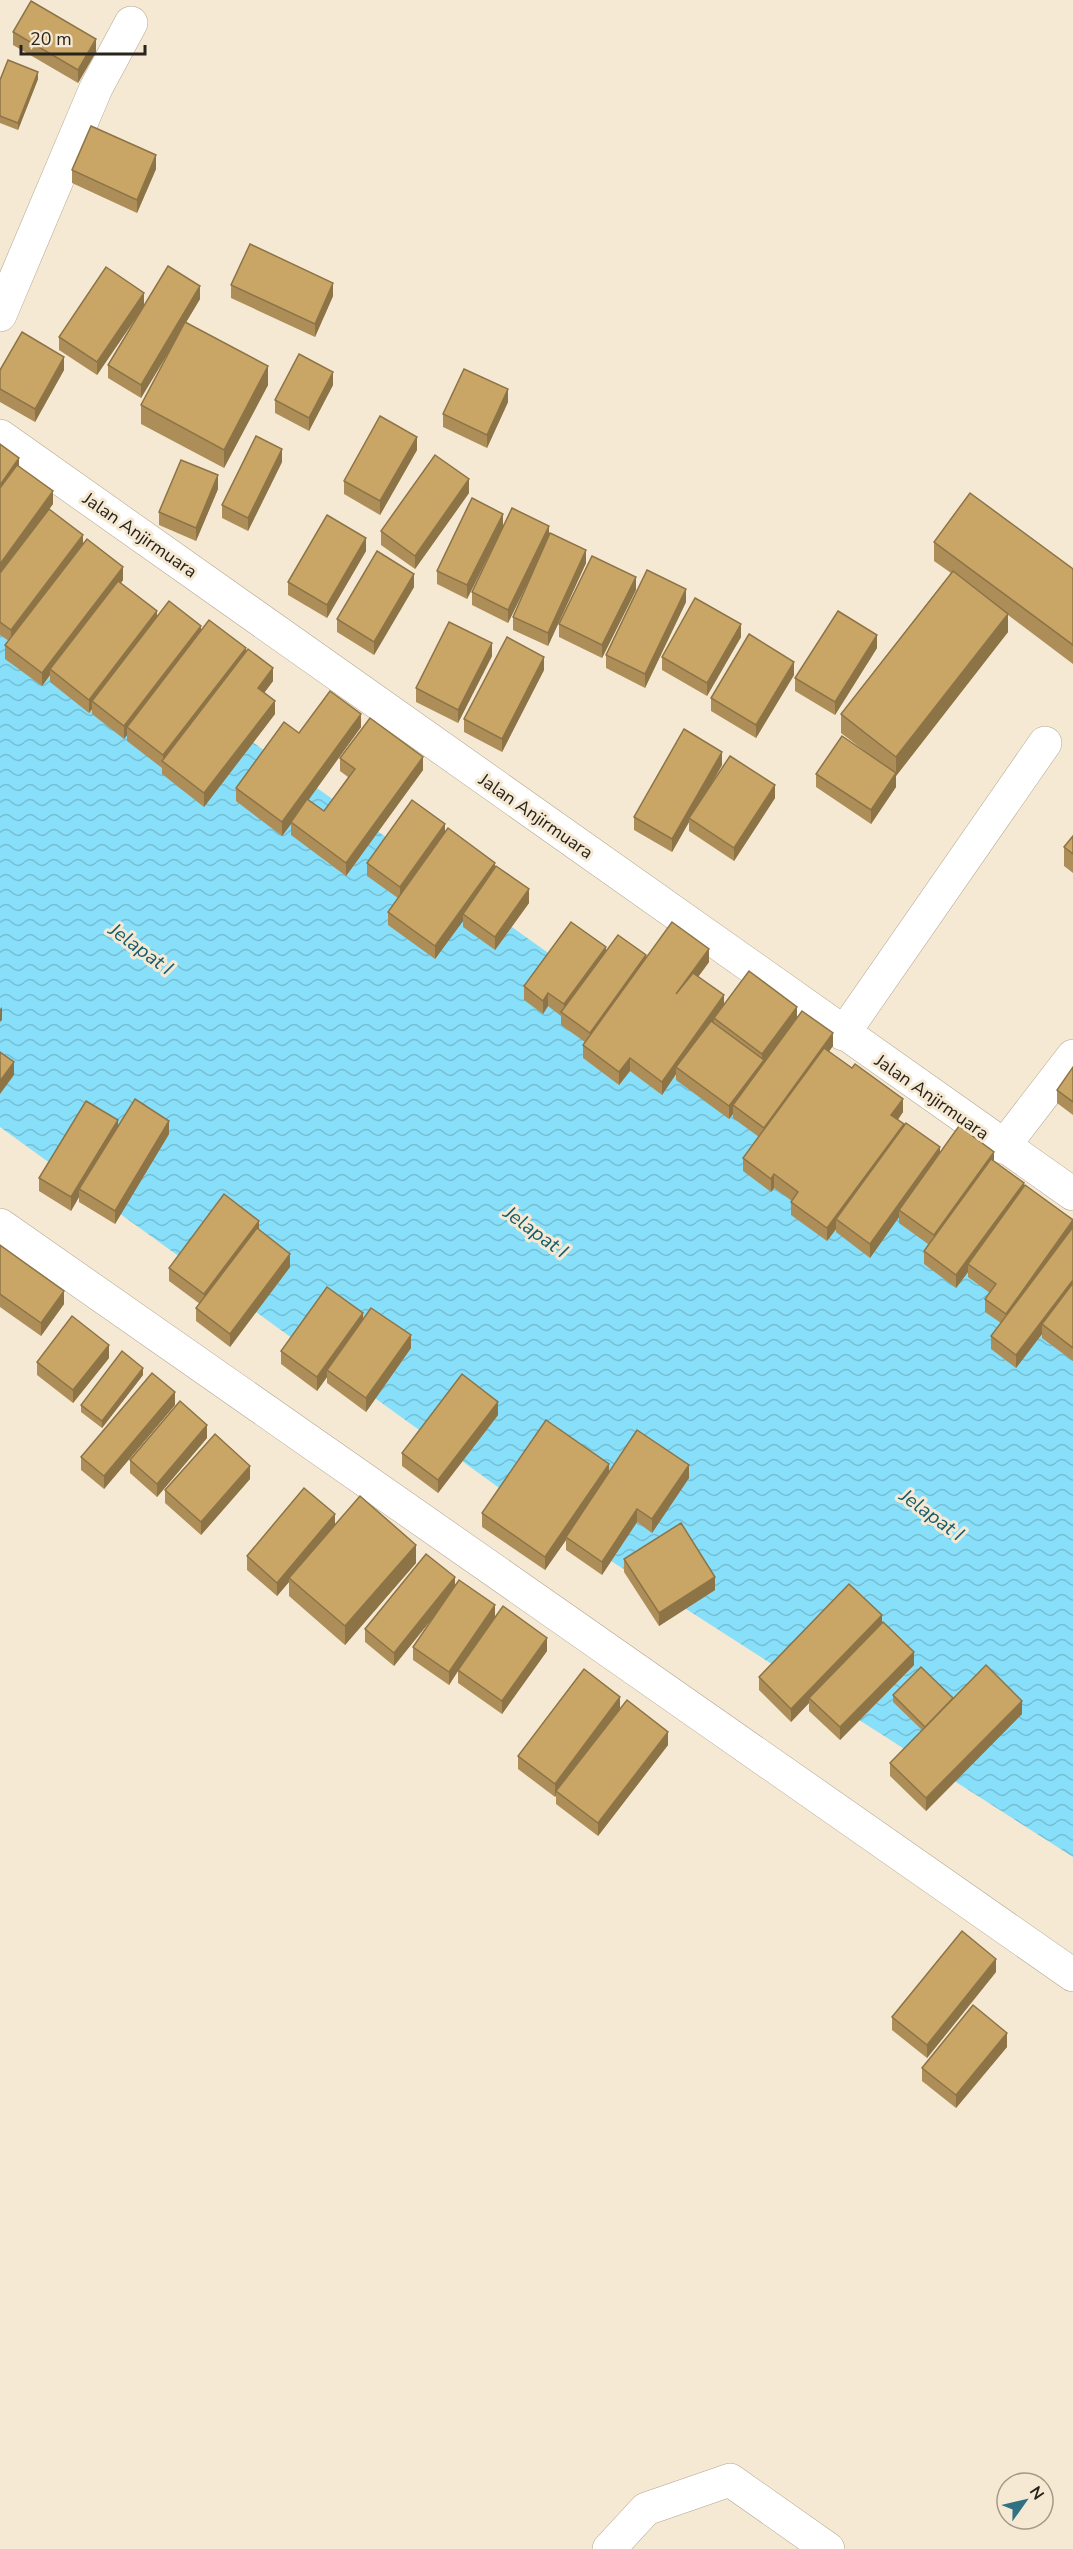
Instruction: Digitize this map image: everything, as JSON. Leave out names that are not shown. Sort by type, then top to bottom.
[{"type":"street","points":[[0,315],[96,88],[131,23]]},
{"type":"street","name":"Jalan Anjirmuara","points":[[0,436],[1003,1148],[1073,1194]]},
{"type":"street","points":[[843,1034],[1045,743]]},
{"type":"street","points":[[1003,1148],[1073,1056]]},
{"type":"street","points":[[0,1225],[1073,1975]]},
{"type":"street","points":[[609,2549],[646,2509],[730,2480],[828,2549]]},
{"type":"water","name":"Jelapat I","points":[[0,562],[1073,1327],[1073,1857],[516,1500],[0,1127]]},
{"type":"building","points":[[31,1],[96,39],[78,70],[13,32]]},
{"type":"building","points":[[8,60],[38,72],[18,123],[0,116],[0,80]]},
{"type":"building","points":[[91,126],[156,155],[137,200],[72,170]]},
{"type":"building","points":[[250,244],[333,283],[315,324],[231,285]]},
{"type":"building","points":[[168,266],[200,286],[141,385],[108,365]]},
{"type":"building","points":[[106,267],[144,293],[97,362],[59,337]]},
{"type":"building","points":[[185,322],[268,366],[224,450],[141,405]]},
{"type":"building","points":[[22,332],[64,357],[35,409],[0,389],[0,370]]},
{"type":"building","points":[[299,354],[333,372],[309,418],[275,400]]},
{"type":"building","points":[[464,369],[508,389],[487,435],[443,414]]},
{"type":"building","points":[[380,416],[417,437],[380,501],[344,481]]},
{"type":"building","points":[[256,436],[282,449],[248,518],[222,505]]},
{"type":"building","points":[[0,444],[19,458],[0,485]]},
{"type":"building","points":[[435,455],[469,479],[415,556],[381,531]]},
{"type":"building","points":[[181,460],[218,475],[196,528],[159,512]]},
{"type":"building","points":[[17,465],[53,491],[0,564],[0,488]]},
{"type":"building","points":[[970,493],[1073,569],[1073,645],[934,542]]},
{"type":"building","points":[[472,498],[503,514],[467,585],[437,571]]},
{"type":"building","points":[[512,508],[549,526],[508,610],[472,592]]},
{"type":"building","points":[[49,509],[83,535],[11,630],[0,622],[0,573]]},
{"type":"building","points":[[327,515],[366,538],[327,605],[288,582]]},
{"type":"building","points":[[550,533],[586,550],[548,633],[513,617]]},
{"type":"building","points":[[87,539],[123,567],[42,673],[5,645]]},
{"type":"building","points":[[377,551],[414,574],[374,642],[337,619]]},
{"type":"building","points":[[592,556],[636,577],[602,645],[559,624]]},
{"type":"building","points":[[647,570],[686,589],[645,674],[606,655]]},
{"type":"building","points":[[953,571],[1008,614],[896,757],[841,714]]},
{"type":"building","points":[[118,581],[157,611],[89,700],[50,669]]},
{"type":"building","points":[[695,598],[741,624],[707,683],[662,657]]},
{"type":"building","points":[[169,601],[201,626],[124,726],[92,701]]},
{"type":"building","points":[[838,611],[877,635],[835,702],[795,678]]},
{"type":"building","points":[[209,620],[246,648],[163,755],[127,727]]},
{"type":"building","points":[[449,622],[492,643],[458,710],[416,688]]},
{"type":"building","points":[[749,634],[794,662],[756,725],[711,698]]},
{"type":"building","points":[[507,637],[544,657],[502,739],[464,719]]},
{"type":"building","points":[[248,649],[273,668],[258,688],[275,701],[204,793],[162,761]]},
{"type":"building","points":[[330,691],[361,714],[282,822],[236,788],[284,722],[299,733]]},
{"type":"building","points":[[370,718],[423,757],[346,863],[291,822],[307,799],[324,811],[355,769],[340,758]]},
{"type":"building","points":[[684,729],[722,752],[672,839],[634,817]]},
{"type":"building","points":[[842,736],[896,773],[871,810],[816,774]]},
{"type":"building","points":[[730,756],[775,785],[734,848],[689,818]]},
{"type":"building","points":[[412,800],[445,824],[400,887],[367,863]]},
{"type":"building","points":[[448,828],[495,863],[435,946],[388,912]]},
{"type":"building","points":[[1073,836],[1073,854],[1064,847]]},
{"type":"building","points":[[496,866],[529,889],[495,937],[463,914]]},
{"type":"building","points":[[571,922],[606,947],[564,1004],[548,993],[543,1001],[524,986]]},
{"type":"building","points":[[672,922],[709,949],[676,994],[693,973],[724,995],[662,1082],[630,1058],[619,1072],[583,1045]]},
{"type":"building","points":[[618,935],[646,955],[590,1033],[561,1012]]},
{"type":"building","points":[[749,971],[797,1007],[762,1054],[714,1018]]},
{"type":"building","points":[[802,1011],[833,1033],[764,1128],[733,1105]]},
{"type":"building","points":[[711,1021],[764,1060],[729,1106],[676,1067]]},
{"type":"building","points":[[824,1048],[852,1068],[855,1064],[903,1099],[891,1115],[904,1124],[827,1228],[791,1202],[798,1192],[774,1174],[771,1179],[743,1158]]},
{"type":"building","points":[[0,1052],[14,1062],[0,1081]]},
{"type":"building","points":[[1073,1067],[1073,1102],[1057,1090]]},
{"type":"building","points":[[135,1099],[169,1121],[115,1211],[79,1189]]},
{"type":"building","points":[[86,1101],[118,1120],[71,1197],[39,1178]]},
{"type":"building","points":[[906,1123],[940,1147],[870,1244],[836,1219]]},
{"type":"building","points":[[959,1126],[994,1152],[934,1235],[899,1210]]},
{"type":"building","points":[[991,1159],[1024,1183],[956,1275],[924,1251]]},
{"type":"building","points":[[1025,1185],[1073,1220],[1006,1314],[985,1299],[996,1284],[968,1264]]},
{"type":"building","points":[[224,1194],[259,1221],[204,1294],[169,1268]]},
{"type":"building","points":[[1073,1227],[1073,1280],[1016,1355],[991,1336]]},
{"type":"building","points":[[257,1228],[290,1254],[230,1334],[196,1308]]},
{"type":"building","points":[[0,1245],[64,1291],[41,1323],[0,1294]]},
{"type":"building","points":[[1073,1283],[1073,1348],[1042,1324]]},
{"type":"building","points":[[327,1287],[363,1313],[317,1377],[281,1351]]},
{"type":"building","points":[[371,1308],[411,1335],[366,1398],[327,1370]]},
{"type":"building","points":[[72,1316],[109,1345],[73,1390],[37,1362]]},
{"type":"building","points":[[122,1351],[143,1368],[102,1421],[81,1405]]},
{"type":"building","points":[[152,1373],[175,1392],[104,1476],[81,1457]]},
{"type":"building","points":[[462,1374],[498,1402],[438,1480],[402,1453]]},
{"type":"building","points":[[180,1401],[207,1425],[157,1484],[130,1460]]},
{"type":"building","points":[[546,1420],[609,1464],[545,1557],[482,1513]]},
{"type":"building","points":[[637,1430],[689,1465],[652,1519],[637,1509],[602,1562],[566,1537]]},
{"type":"building","points":[[215,1434],[250,1466],[201,1522],[165,1490]]},
{"type":"building","points":[[304,1488],[335,1514],[277,1583],[247,1556]]},
{"type":"building","points":[[360,1496],[416,1545],[345,1626],[289,1578]]},
{"type":"building","points":[[681,1523],[715,1577],[659,1613],[624,1559]]},
{"type":"building","points":[[426,1554],[455,1577],[394,1653],[365,1629]]},
{"type":"building","points":[[459,1580],[495,1605],[449,1672],[413,1647]]},
{"type":"building","points":[[849,1584],[882,1615],[791,1709],[759,1677]]},
{"type":"building","points":[[503,1606],[547,1638],[502,1701],[458,1670]]},
{"type":"building","points":[[883,1622],[914,1652],[840,1727],[809,1698]]},
{"type":"building","points":[[986,1665],[1022,1701],[926,1798],[890,1763]]},
{"type":"building","points":[[921,1667],[953,1698],[925,1727],[893,1695]]},
{"type":"building","points":[[584,1669],[620,1697],[555,1784],[518,1756]]},
{"type":"building","points":[[627,1700],[668,1732],[598,1823],[556,1791]]},
{"type":"building","points":[[962,1931],[996,1959],[927,2045],[892,2017]]},
{"type":"building","points":[[973,2005],[1007,2033],[956,2095],[922,2068]]}]
